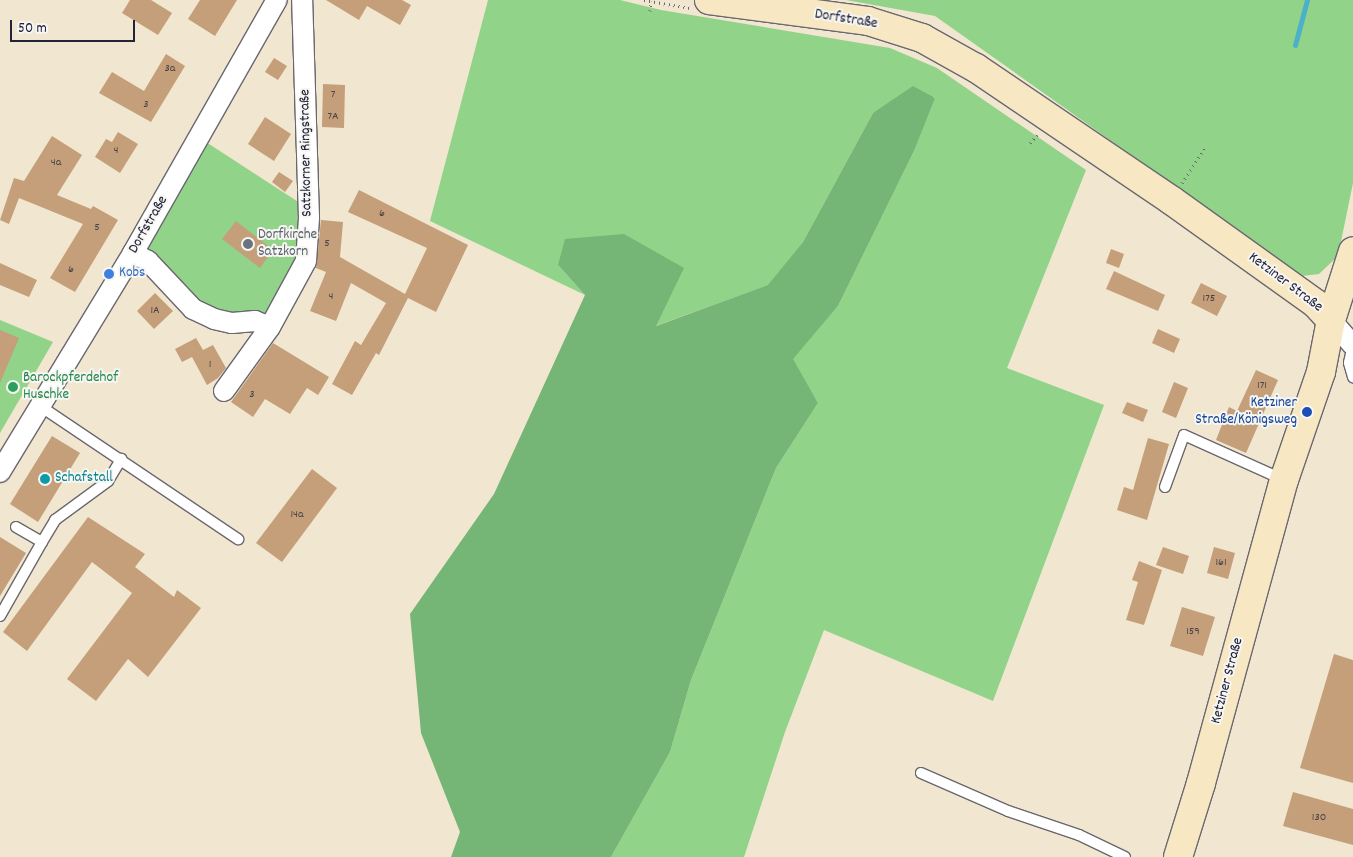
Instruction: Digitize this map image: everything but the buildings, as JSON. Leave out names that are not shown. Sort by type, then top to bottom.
[{"type":"street","name":"Dorfstraße","points":[[2,464],[40,406],[133,253],[276,0]]},
{"type":"street","name":"Satzkorner Ringstraße","points":[[224,391],[270,326],[306,261],[309,218],[302,0]]},
{"type":"street","name":"Dorfstraße","points":[[704,5],[868,21],[922,38]]},
{"type":"street","name":"Ketziner Straße","points":[[922,38],[976,68],[1171,200],[1316,304],[1331,320],[1321,372],[1284,480],[1201,783],[1178,857]]},
{"type":"street","points":[[1353,251],[1331,320],[1353,345]]},
{"type":"street","points":[[133,253],[148,261],[193,309],[214,319],[232,323],[255,321],[270,326]]},
{"type":"lane","points":[[1353,345],[1349,363],[1353,377]]},
{"type":"lane","points":[[40,406],[238,539]]},
{"type":"lane","points":[[1165,487],[1184,436],[1284,480]]},
{"type":"lane","points":[[0,616],[55,520],[108,481],[121,459]]},
{"type":"lane","points":[[16,527],[42,542]]},
{"type":"lane","points":[[921,773],[1008,811],[1079,835],[1125,857]]},
{"type":"path","points":[[644,0],[704,5]]},
{"type":"path","points":[[650,11],[651,1]]},
{"type":"path","points":[[1032,126],[1040,132]]},
{"type":"path","points":[[1171,200],[1206,146]]},
{"type":"green space","points":[[488,0],[620,0],[661,10],[890,48],[937,68],[1086,170],[1007,368],[1104,405],[993,701],[824,630],[785,732],[744,857],[611,857],[670,752],[691,680],[776,468],[818,403],[792,359],[838,306],[915,149],[935,97],[873,113],[803,242],[769,285],[655,326],[558,265],[585,295],[430,221]]},
{"type":"green space","points":[[846,0],[1353,0],[1353,183],[1338,256],[1319,274],[1302,276],[935,16]]},
{"type":"green space","points":[[913,86],[935,98],[915,149],[838,306],[793,359],[818,403],[776,468],[691,680],[670,752],[611,857],[451,857],[460,832],[421,733],[410,614],[494,494],[585,295],[558,265],[565,239],[624,234],[684,268],[656,326],[768,285],[803,242],[873,113]]},
{"type":"green space","points":[[206,142],[300,203],[299,259],[270,316],[235,318],[196,305],[145,251]]},
{"type":"green space","name":"Barockpferdehof Huschke","points":[[0,320],[53,342],[0,433]]},
{"type":"waterway","points":[[1295,45],[1307,0]]},
{"type":"place","name":"Dorfkirche Satzkorn","points":[[248,244]]},
{"type":"place","name":"Kobs","points":[[109,274]]},
{"type":"place","name":"Barockpferdehof Huschke","points":[[13,387]]},
{"type":"place","name":"Ketziner Straße/Königsweg","points":[[1307,412]]},
{"type":"place","name":"Schafstall","points":[[45,479]]}]
